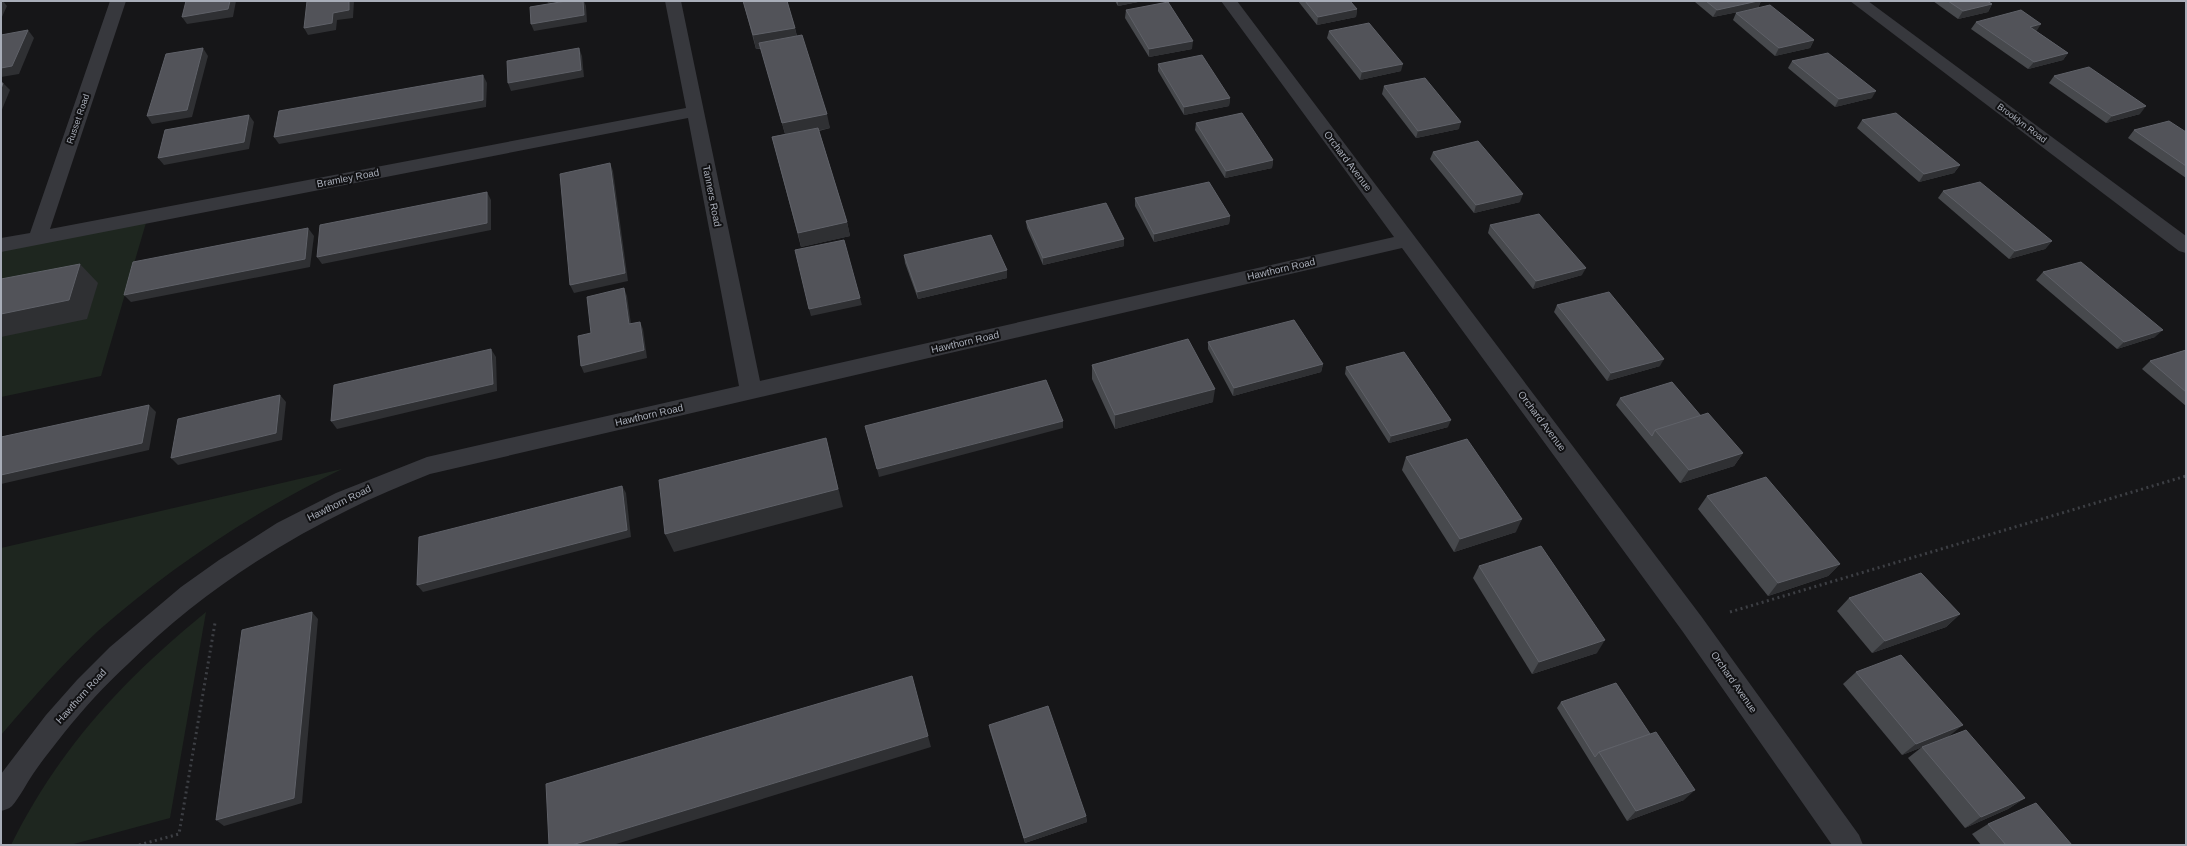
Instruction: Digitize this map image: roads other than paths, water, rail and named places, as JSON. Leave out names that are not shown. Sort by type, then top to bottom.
[{"type":"street","name":"Russet Road","points":[[38,237],[118,1]]},
{"type":"street","name":"Tanners Road","points":[[673,1],[751,391]]},
{"type":"street","name":"Orchard Avenue","points":[[1229,1],[1692,624],[1849,845]]},
{"type":"street","name":"Brooklyn Road","points":[[1858,1],[2186,246]]},
{"type":"street","name":"Bramley Road","points":[[1,244],[696,111]]},
{"type":"street","name":"Hawthorn Road","points":[[1,798],[58,722],[108,666],[162,618],[225,569],[266,542],[320,512],[373,486],[427,466],[1407,240]]}]
